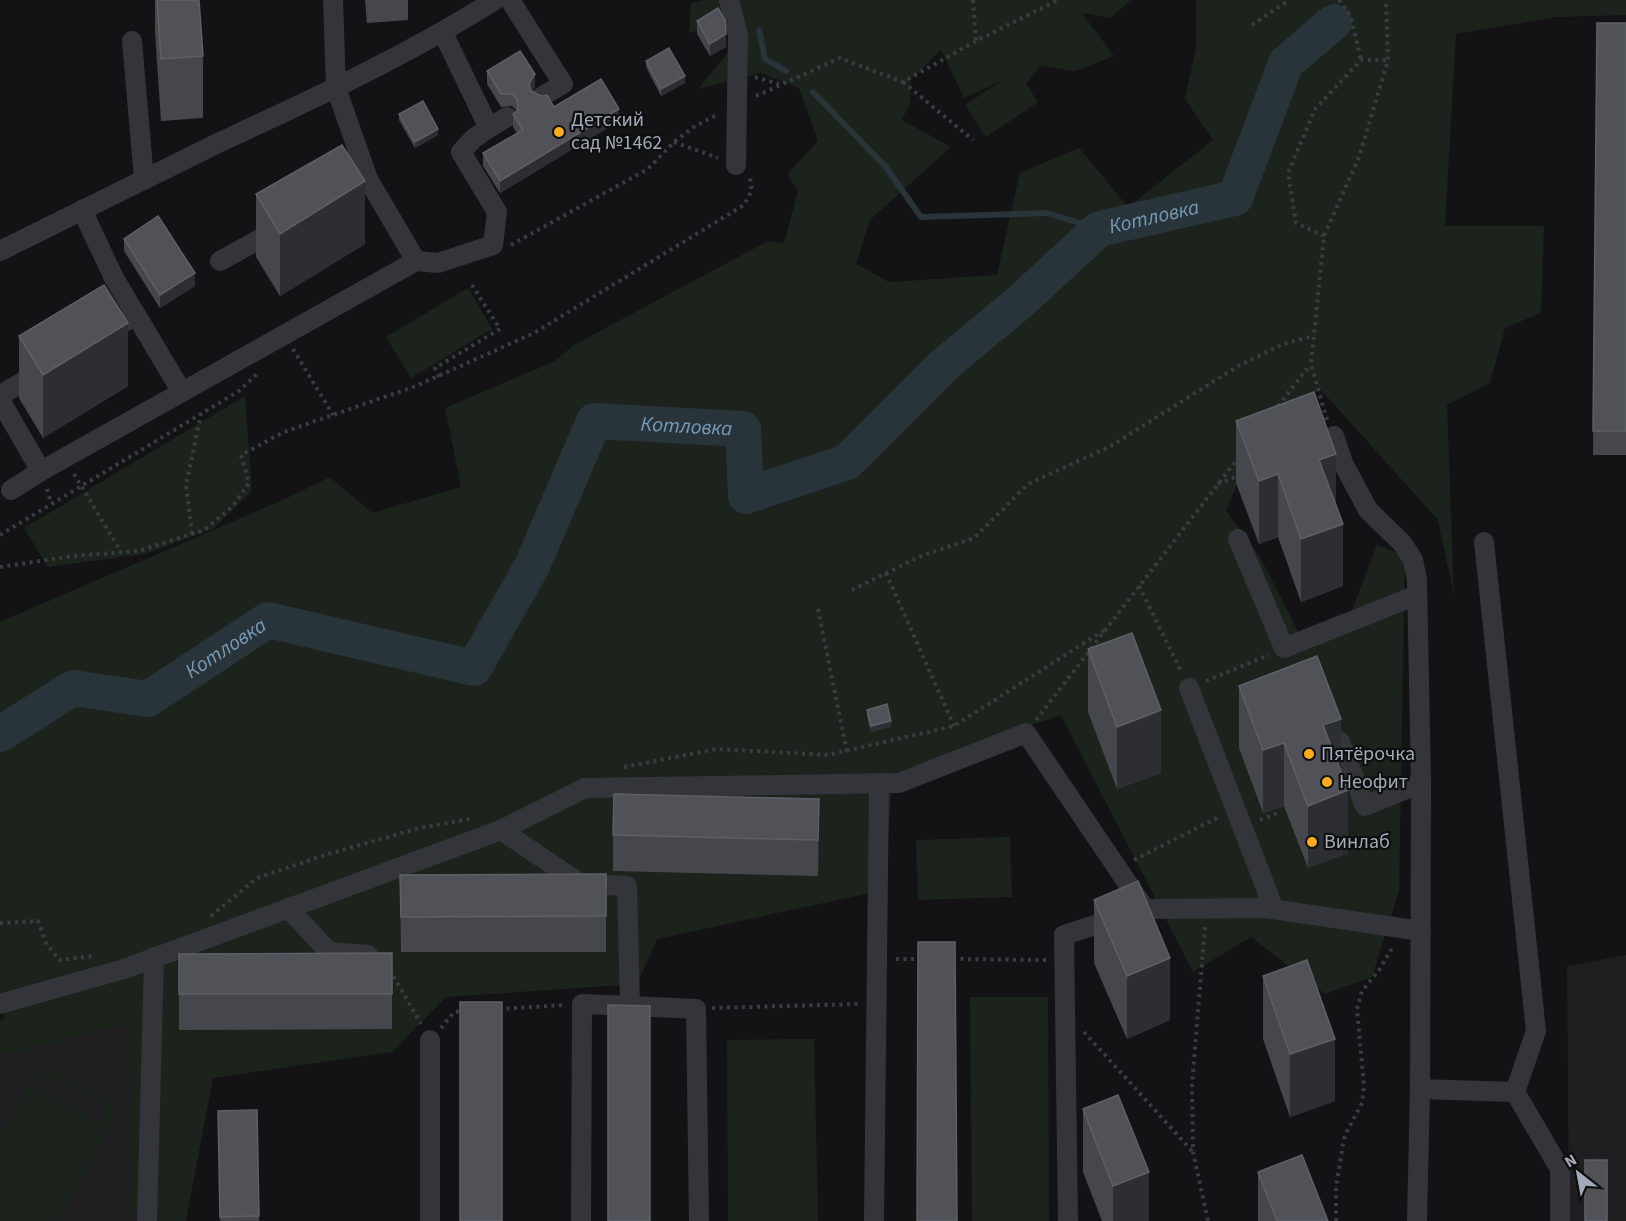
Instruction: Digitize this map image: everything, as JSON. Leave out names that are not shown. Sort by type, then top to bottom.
[{"type":"street","points":[[333,0],[336,88],[368,179],[416,261]]},
{"type":"street","points":[[0,250],[336,88],[443,33],[495,0]]},
{"type":"street","points":[[510,0],[563,84],[541,97]]},
{"type":"street","points":[[729,0],[738,35],[736,165]]},
{"type":"street","points":[[443,33],[489,128]]},
{"type":"street","points":[[132,41],[144,179]]},
{"type":"street","points":[[11,490],[416,261],[438,263],[492,245],[496,212],[461,152],[474,138],[507,117]]},
{"type":"street","points":[[338,195],[368,179]]},
{"type":"street","points":[[82,210],[114,278],[182,392]]},
{"type":"street","points":[[220,261],[299,217]]},
{"type":"street","points":[[88,344],[136,315]]},
{"type":"street","points":[[0,395],[58,361]]},
{"type":"street","points":[[0,400],[41,471]]},
{"type":"street","points":[[1334,436],[1343,463],[1368,510],[1401,543],[1413,560],[1417,588],[1421,783],[1411,930],[1420,1089],[1417,1221]]},
{"type":"street","points":[[1238,539],[1284,648],[1417,588]]},
{"type":"street","points":[[1484,542],[1536,1031],[1515,1092],[1560,1169],[1560,1221]]},
{"type":"street","points":[[1189,688],[1274,909]]},
{"type":"street","points":[[0,1004],[124,969],[501,830],[585,788],[899,783],[1026,733],[1145,909]]},
{"type":"street","points":[[1340,742],[1365,806],[1421,783]]},
{"type":"street","points":[[874,1221],[879,783]]},
{"type":"street","points":[[501,830],[581,884],[627,886],[630,1006]]},
{"type":"street","points":[[288,908],[329,952],[382,956]]},
{"type":"street","points":[[1068,1221],[1064,935],[1145,909],[1206,908],[1274,909],[1411,930]]},
{"type":"street","points":[[147,1221],[154,957]]},
{"type":"street","points":[[581,1221],[582,1004],[696,1009],[699,1221]]},
{"type":"street","points":[[429,1221],[430,1040]]},
{"type":"street","points":[[1420,1089],[1515,1092]]},
{"type":"path","points":[[973,0],[976,41]]},
{"type":"path","points":[[903,82],[976,41],[1058,0]]},
{"type":"path","points":[[1252,25],[1289,0]]},
{"type":"path","points":[[1339,0],[1351,17],[1361,60]]},
{"type":"path","points":[[1334,436],[1311,364],[1324,236],[1359,157],[1388,60],[1386,0]]},
{"type":"path","points":[[507,247],[648,169],[674,142],[695,126],[780,84],[840,58],[903,82],[973,140]]},
{"type":"path","points":[[1324,236],[1296,223],[1288,173],[1315,109],[1361,60],[1388,60]]},
{"type":"path","points":[[0,567],[73,556],[139,550],[204,531],[232,507],[249,483],[242,454],[285,432],[416,386],[534,333],[744,205],[752,190],[748,171],[674,142]]},
{"type":"path","points":[[439,376],[435,368],[500,329],[472,285]]},
{"type":"path","points":[[284,334],[333,415]]},
{"type":"path","points":[[852,590],[921,556],[974,538],[1028,484],[1111,446],[1238,366],[1283,344],[1314,336]]},
{"type":"path","points":[[1275,410],[1311,364]]},
{"type":"path","points":[[0,535],[239,391],[264,367]]},
{"type":"path","points":[[192,534],[186,485],[201,413]]},
{"type":"path","points":[[1026,733],[1239,456]]},
{"type":"path","points":[[64,458],[121,552]]},
{"type":"path","points":[[1218,484],[1239,475]]},
{"type":"path","points":[[886,573],[954,726]]},
{"type":"path","points":[[1139,586],[1189,688],[1284,648]]},
{"type":"path","points":[[818,609],[847,752]]},
{"type":"path","points":[[1118,869],[1235,809]]},
{"type":"path","points":[[1206,908],[1192,1084],[1193,1152],[1208,1221]]},
{"type":"path","points":[[1336,1221],[1336,1187],[1343,1144],[1345,1135],[1362,1103],[1364,1086],[1357,1009],[1362,991],[1389,954],[1411,930]]},
{"type":"path","points":[[382,956],[430,1040],[454,1012],[466,1011]]},
{"type":"path","points":[[877,958],[924,959]]},
{"type":"path","points":[[947,959],[1064,961]]},
{"type":"path","points":[[489,1010],[582,1004]]},
{"type":"path","points":[[696,1009],[876,1004]]},
{"type":"path","points":[[1065,1011],[1193,1152]]},
{"type":"shaded area","points":[[705,0],[1131,0],[1110,18],[1082,13],[1114,56],[1075,71],[1041,66],[1026,84],[1038,102],[986,137],[965,105],[1001,81],[964,98],[941,50],[911,79],[910,103],[902,120],[951,147],[870,220],[856,264],[889,282],[997,275],[1020,173],[1079,148],[1128,207],[1213,140],[1185,99],[1196,47],[1196,0],[1626,0],[1626,15],[1557,17],[1456,34],[1445,226],[1544,226],[1541,313],[1505,328],[1490,383],[1447,405],[1454,596],[1438,520],[1321,390],[1279,404],[1255,438],[1226,511],[1260,557],[1303,641],[1351,613],[1377,545],[1405,556],[1399,891],[1372,977],[1325,994],[1251,937],[1193,972],[1061,715],[893,774],[884,890],[657,939],[637,984],[446,997],[392,1052],[213,1078],[186,1221],[132,1221],[127,1024],[0,1056],[0,1020],[5,1018],[0,1005],[0,622],[287,498],[330,477],[372,513],[461,487],[445,408],[553,362],[574,345],[768,241],[784,243],[798,191],[787,174],[818,141],[799,88],[761,73],[698,89],[746,31],[724,22],[689,33],[691,3]]},
{"type":"shaded area","points":[[468,288],[492,329],[411,378],[386,337]]},
{"type":"shaded area","points":[[245,396],[252,491],[213,529],[145,554],[48,567],[24,528]]},
{"type":"shaded area","points":[[1010,837],[1012,897],[918,900],[916,840]]},
{"type":"shaded area","points":[[1626,955],[1626,1221],[1569,1221],[1567,966]]},
{"type":"shaded area","points":[[970,997],[1048,997],[1049,1221],[972,1221]]},
{"type":"shaded area","points":[[139,1008],[133,1221],[0,1221],[0,1045]]},
{"type":"shaded area","points":[[814,1039],[818,1221],[728,1221],[727,1040]]},
{"type":"shaded area","points":[[47,1070],[54,1072],[82,1083],[99,1093],[111,1107],[112,1124],[58,1221],[0,1221],[0,1137],[38,1073]],"holes":[[[41,1078],[56,1079],[77,1087],[97,1100],[106,1117],[104,1126],[34,1088]]]},
{"type":"building","points":[[157,0],[199,0],[203,56],[161,59]]},
{"type":"building","points":[[718,8],[725,20],[726,34],[710,44],[697,21]]},
{"type":"building","points":[[1597,23],[1626,23],[1626,431],[1593,431]]},
{"type":"building","points":[[669,48],[685,76],[661,89],[646,61]]},
{"type":"building","name":"Детский сад №1462","points":[[520,51],[535,74],[529,84],[531,91],[541,96],[547,95],[554,107],[601,79],[619,109],[500,181],[483,153],[523,130],[513,114],[518,110],[517,99],[512,94],[501,94],[487,71]]},
{"type":"building","points":[[423,101],[438,129],[415,142],[399,114]]},
{"type":"building","points":[[342,145],[365,181],[280,234],[256,194]]},
{"type":"building","points":[[158,216],[195,273],[160,295],[124,239]]},
{"type":"building","points":[[104,285],[128,323],[43,375],[19,336]]},
{"type":"building","points":[[1314,392],[1336,454],[1319,460],[1343,524],[1301,539],[1278,474],[1259,481],[1236,421]]},
{"type":"building","points":[[1132,633],[1161,710],[1117,727],[1088,649]]},
{"type":"building","points":[[1317,656],[1341,719],[1323,725],[1348,790],[1308,806],[1284,743],[1263,750],[1239,686]]},
{"type":"building","points":[[887,704],[891,721],[871,726],[867,710]]},
{"type":"building","points":[[614,794],[819,799],[818,840],[613,835]]},
{"type":"building","points":[[606,874],[606,916],[401,917],[400,875]]},
{"type":"building","points":[[1138,881],[1170,958],[1127,976],[1094,900]]},
{"type":"building","points":[[918,942],[955,942],[957,1221],[917,1221]]},
{"type":"building","points":[[392,953],[392,994],[179,994],[179,954]]},
{"type":"building","points":[[1307,960],[1335,1039],[1290,1054],[1263,976]]},
{"type":"building","points":[[460,1002],[502,1002],[502,1221],[460,1221]]},
{"type":"building","points":[[608,1005],[650,1006],[650,1221],[608,1221]]},
{"type":"building","points":[[1118,1095],[1149,1172],[1113,1186],[1083,1109]]},
{"type":"building","points":[[257,1110],[259,1216],[220,1217],[218,1111]]},
{"type":"building","points":[[1302,1155],[1328,1221],[1277,1221],[1258,1172]]},
{"type":"building","points":[[1585,1160],[1607,1160],[1607,1221],[1585,1221]]},
{"type":"waterway","name":"Котловка","points":[[0,734],[73,688],[148,699],[268,620],[474,668],[532,566],[594,421],[743,429],[746,496],[847,462],[945,364],[1022,300],[1099,229],[1235,198],[1286,63],[1334,22]]},
{"type":"waterway","points":[[759,30],[765,59],[786,71]]},
{"type":"waterway","points":[[813,92],[885,166],[921,217],[1047,213],[1099,229]]},
{"type":"place","name":"Детский сад №1462","points":[[559,132]]},
{"type":"place","name":"Пятёрочка","points":[[1309,754]]},
{"type":"place","name":"Неофит","points":[[1327,782]]},
{"type":"place","name":"Винлаб","points":[[1312,842]]}]
